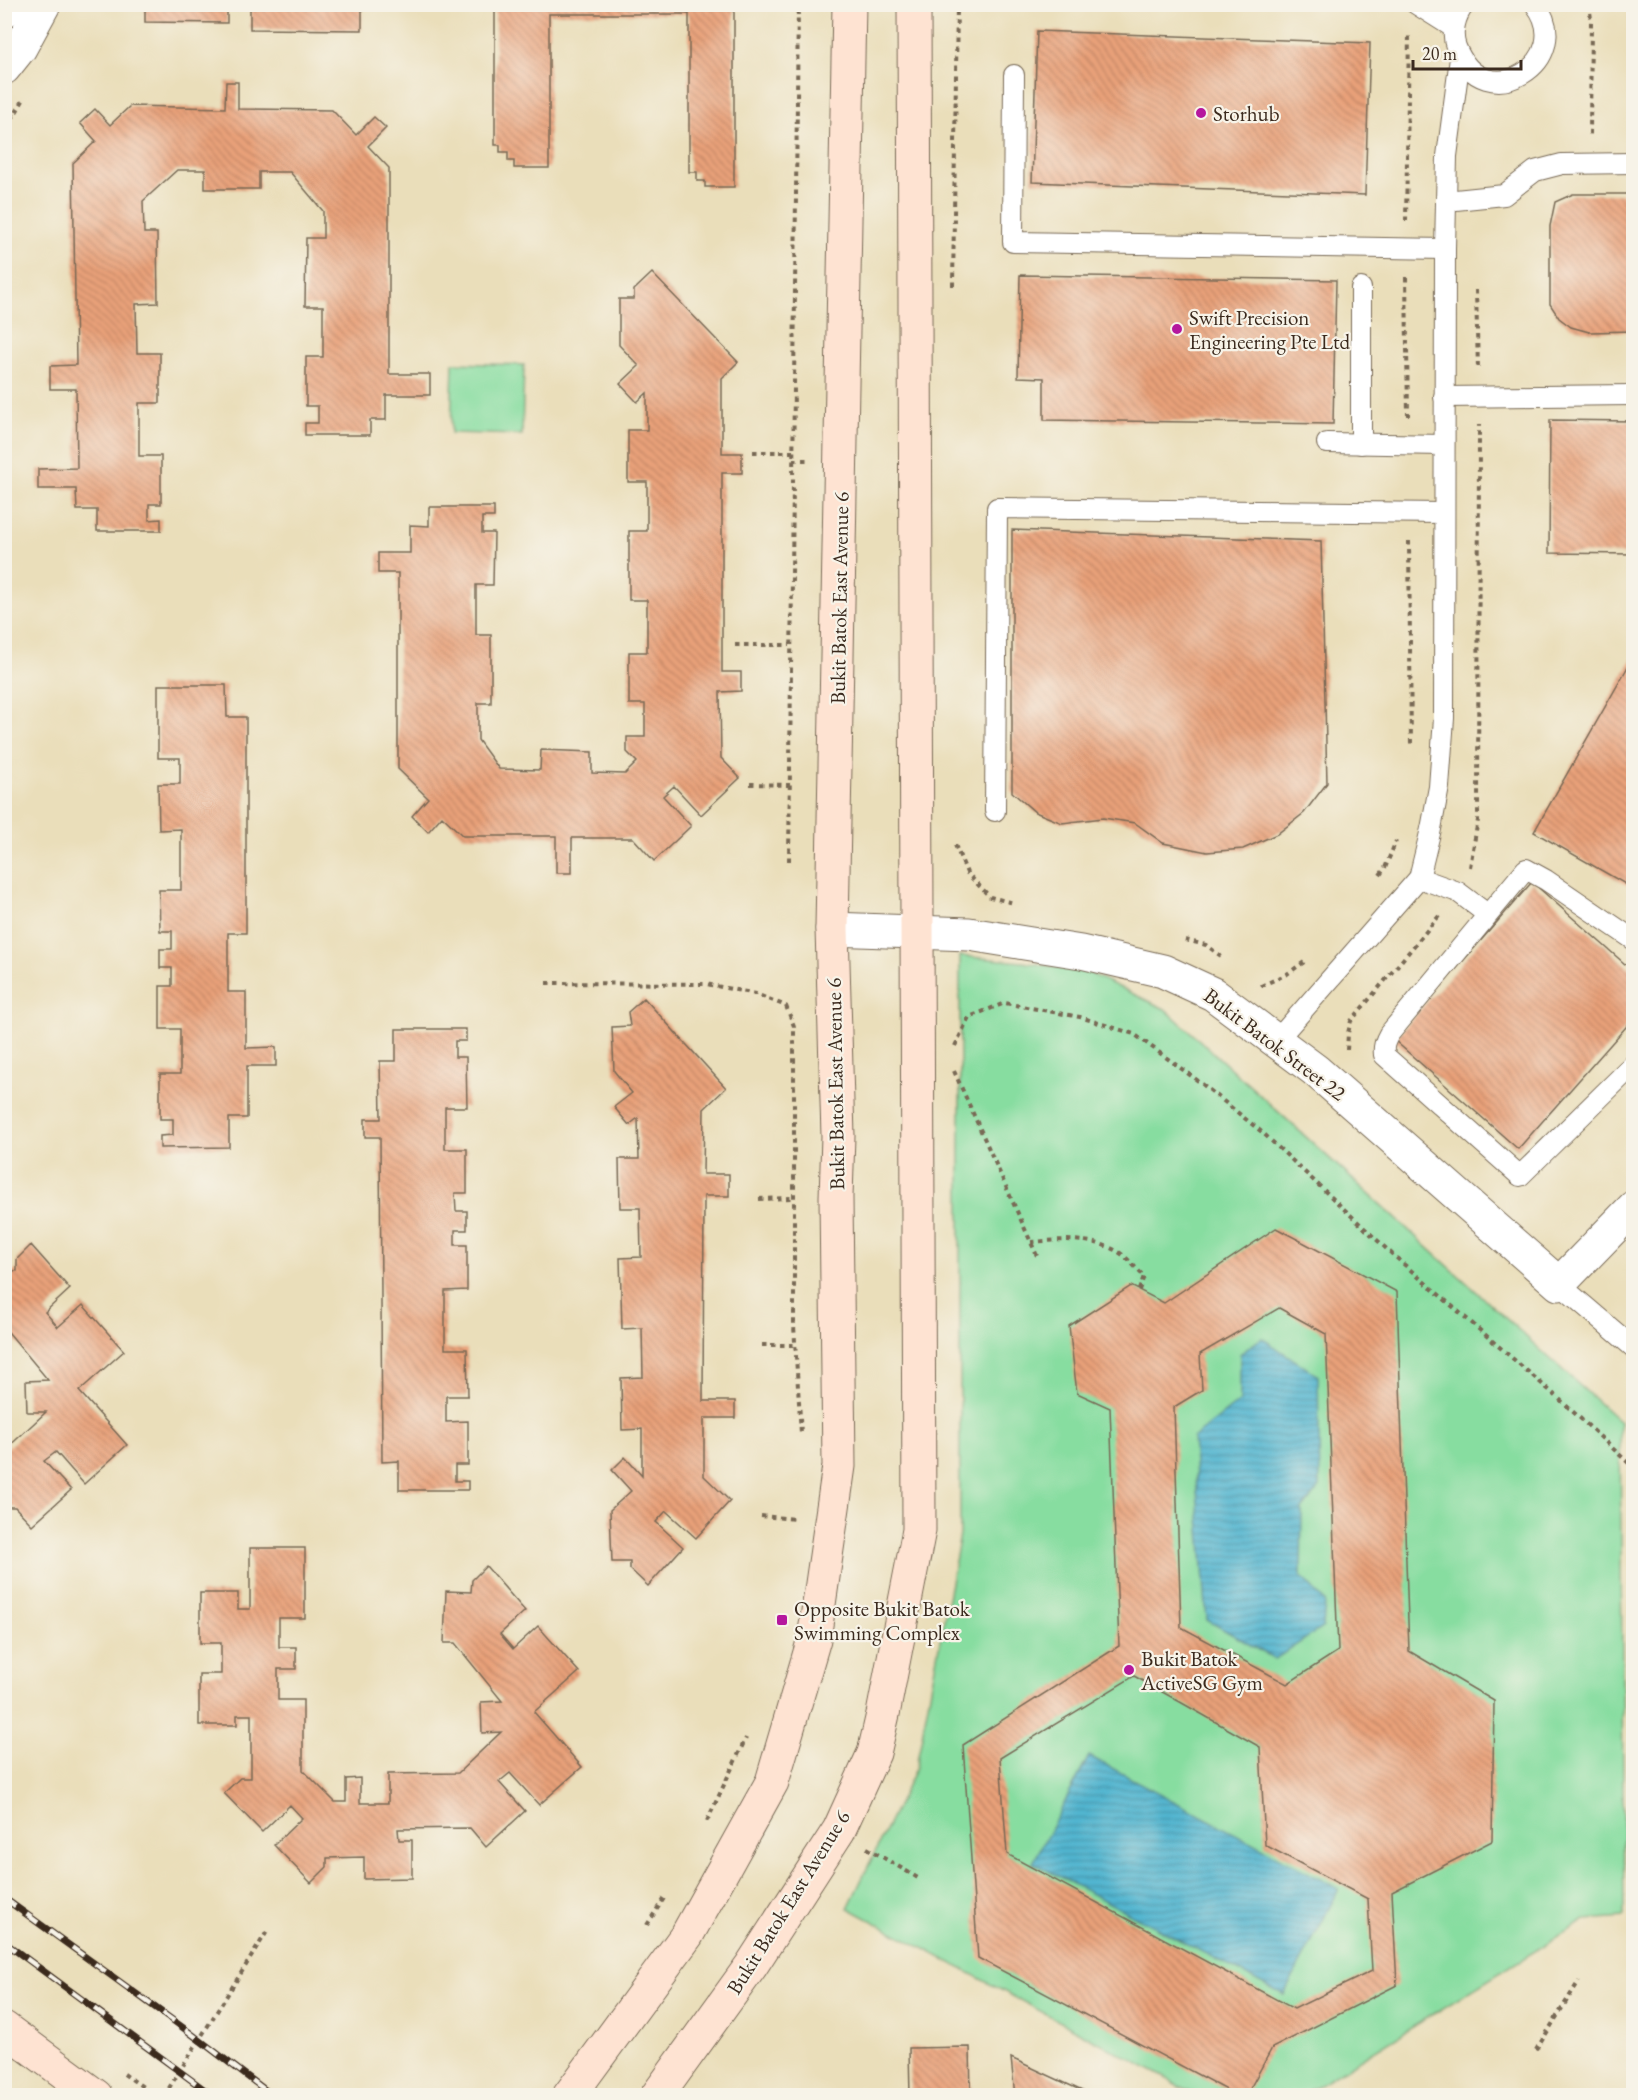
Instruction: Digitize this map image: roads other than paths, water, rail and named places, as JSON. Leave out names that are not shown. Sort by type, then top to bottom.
[{"type":"main road","name":"Bukit Batok East Avenue 6","points":[[569,2096],[687,1935],[771,1782],[814,1639],[839,1466],[836,1197],[838,1136],[832,929],[849,4]]},
{"type":"main road","name":"Bukit Batok East Avenue 6","points":[[657,2096],[751,1966],[839,1830],[874,1753],[919,1530],[914,4]]},
{"type":"main road","points":[[4,2028],[96,2096]]},
{"type":"street","points":[[4,10],[8,4]]},
{"type":"street","points":[[4,68],[20,48],[44,4]]},
{"type":"street","name":"Bukit Batok Street 22","points":[[832,929],[969,934],[1081,952],[1163,971],[1213,994],[1315,1070],[1559,1284]]},
{"type":"street","points":[[1559,1284],[1634,1207]]},
{"type":"lane","points":[[1416,4],[1454,28]]},
{"type":"lane","points":[[1465,4],[1454,28],[1454,43],[1460,58],[1470,71],[1485,79],[1503,81],[1519,78],[1531,70],[1541,57],[1545,46],[1546,30],[1542,14],[1535,4]]},
{"type":"lane","points":[[1276,1041],[1419,878],[1439,787],[1443,729],[1447,156],[1460,58]]},
{"type":"lane","points":[[1014,75],[1013,242],[1445,249]]},
{"type":"lane","points":[[1446,201],[1504,195],[1535,171],[1562,164],[1634,163]]},
{"type":"lane","points":[[1361,288],[1361,444]]},
{"type":"lane","points":[[1444,397],[1634,395]]},
{"type":"lane","points":[[1328,443],[1444,445]]},
{"type":"lane","points":[[995,811],[998,508],[1444,513]]},
{"type":"lane","points":[[1634,940],[1526,869],[1389,1034],[1384,1043],[1384,1055],[1520,1176],[1634,1064]]},
{"type":"lane","points":[[1419,878],[1458,892],[1487,914]]},
{"type":"lane","name":"Bukit Batok Street 22","points":[[1559,1284],[1634,1348]]},
{"type":"water","points":[[1262,1338],[1318,1376],[1320,1487],[1302,1509],[1301,1576],[1325,1602],[1323,1627],[1275,1659],[1207,1620],[1193,1438],[1240,1401],[1240,1354]]},
{"type":"water","points":[[1089,1756],[1339,1889],[1284,1995],[1033,1863]]},
{"type":"railway","points":[[4,1898],[273,2096]]},
{"type":"railway","points":[[4,1942],[213,2096]]},
{"type":"place","name":"Storhub","points":[[1201,113]]},
{"type":"place","name":"Swift Precision Engineering Pte Ltd","points":[[1177,329]]},
{"type":"place","name":"Opposite Bukit Batok Swimming Complex","points":[[782,1620]]},
{"type":"place","name":"Bukit Batok ActiveSG Gym","points":[[1129,1670]]}]
